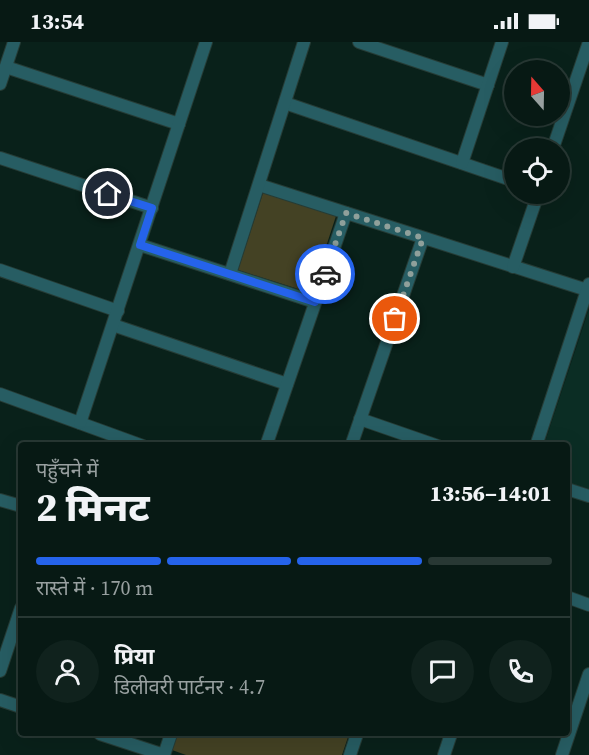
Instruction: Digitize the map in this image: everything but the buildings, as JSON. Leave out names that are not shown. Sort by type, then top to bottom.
[{"type":"street","points":[[0,84],[14,42]]},
{"type":"street","points":[[80,423],[207,42]]},
{"type":"street","points":[[230,274],[304,42]]},
{"type":"street","points":[[359,42],[488,85]]},
{"type":"street","points":[[462,163],[502,42]]},
{"type":"street","points":[[556,138],[589,42]]},
{"type":"street","points":[[6,67],[179,124]]},
{"type":"street","points":[[285,103],[504,178]]},
{"type":"street","points":[[0,158],[152,208]]},
{"type":"street","points":[[259,185],[513,267],[588,287],[537,442]]},
{"type":"street","points":[[513,267],[535,204]]},
{"type":"street","points":[[267,442],[346,213]]},
{"type":"street","points":[[352,442],[423,238]]},
{"type":"street","points":[[140,245],[315,302]]},
{"type":"street","points":[[0,270],[118,311]]},
{"type":"street","points":[[113,325],[287,384]]},
{"type":"street","points":[[0,394],[132,442]]},
{"type":"street","points":[[360,419],[426,442]]},
{"type":"street","points":[[570,490],[589,496]]},
{"type":"street","points":[[0,500],[18,505]]},
{"type":"street","points":[[570,598],[589,605]]},
{"type":"street","points":[[0,671],[18,617]]},
{"type":"street","points":[[562,755],[583,711],[589,674]]},
{"type":"street","points":[[0,699],[18,706]]},
{"type":"street","points":[[106,736],[164,755],[170,736]]},
{"type":"street","points":[[350,755],[356,736]]},
{"type":"street","points":[[444,755],[451,736]]},
{"type":"shaded area","points":[[263,193],[336,216],[311,293],[238,270]]},
{"type":"shaded area","points":[[589,309],[589,489],[570,483],[570,442],[545,442]]},
{"type":"shaded area","points":[[177,736],[348,736],[342,755],[186,755],[172,750]]},
{"type":"way so far","points":[[325,274],[346,213],[423,238],[395,319]]},
{"type":"route","points":[[108,194],[152,208],[140,245],[315,302],[325,274]]}]
